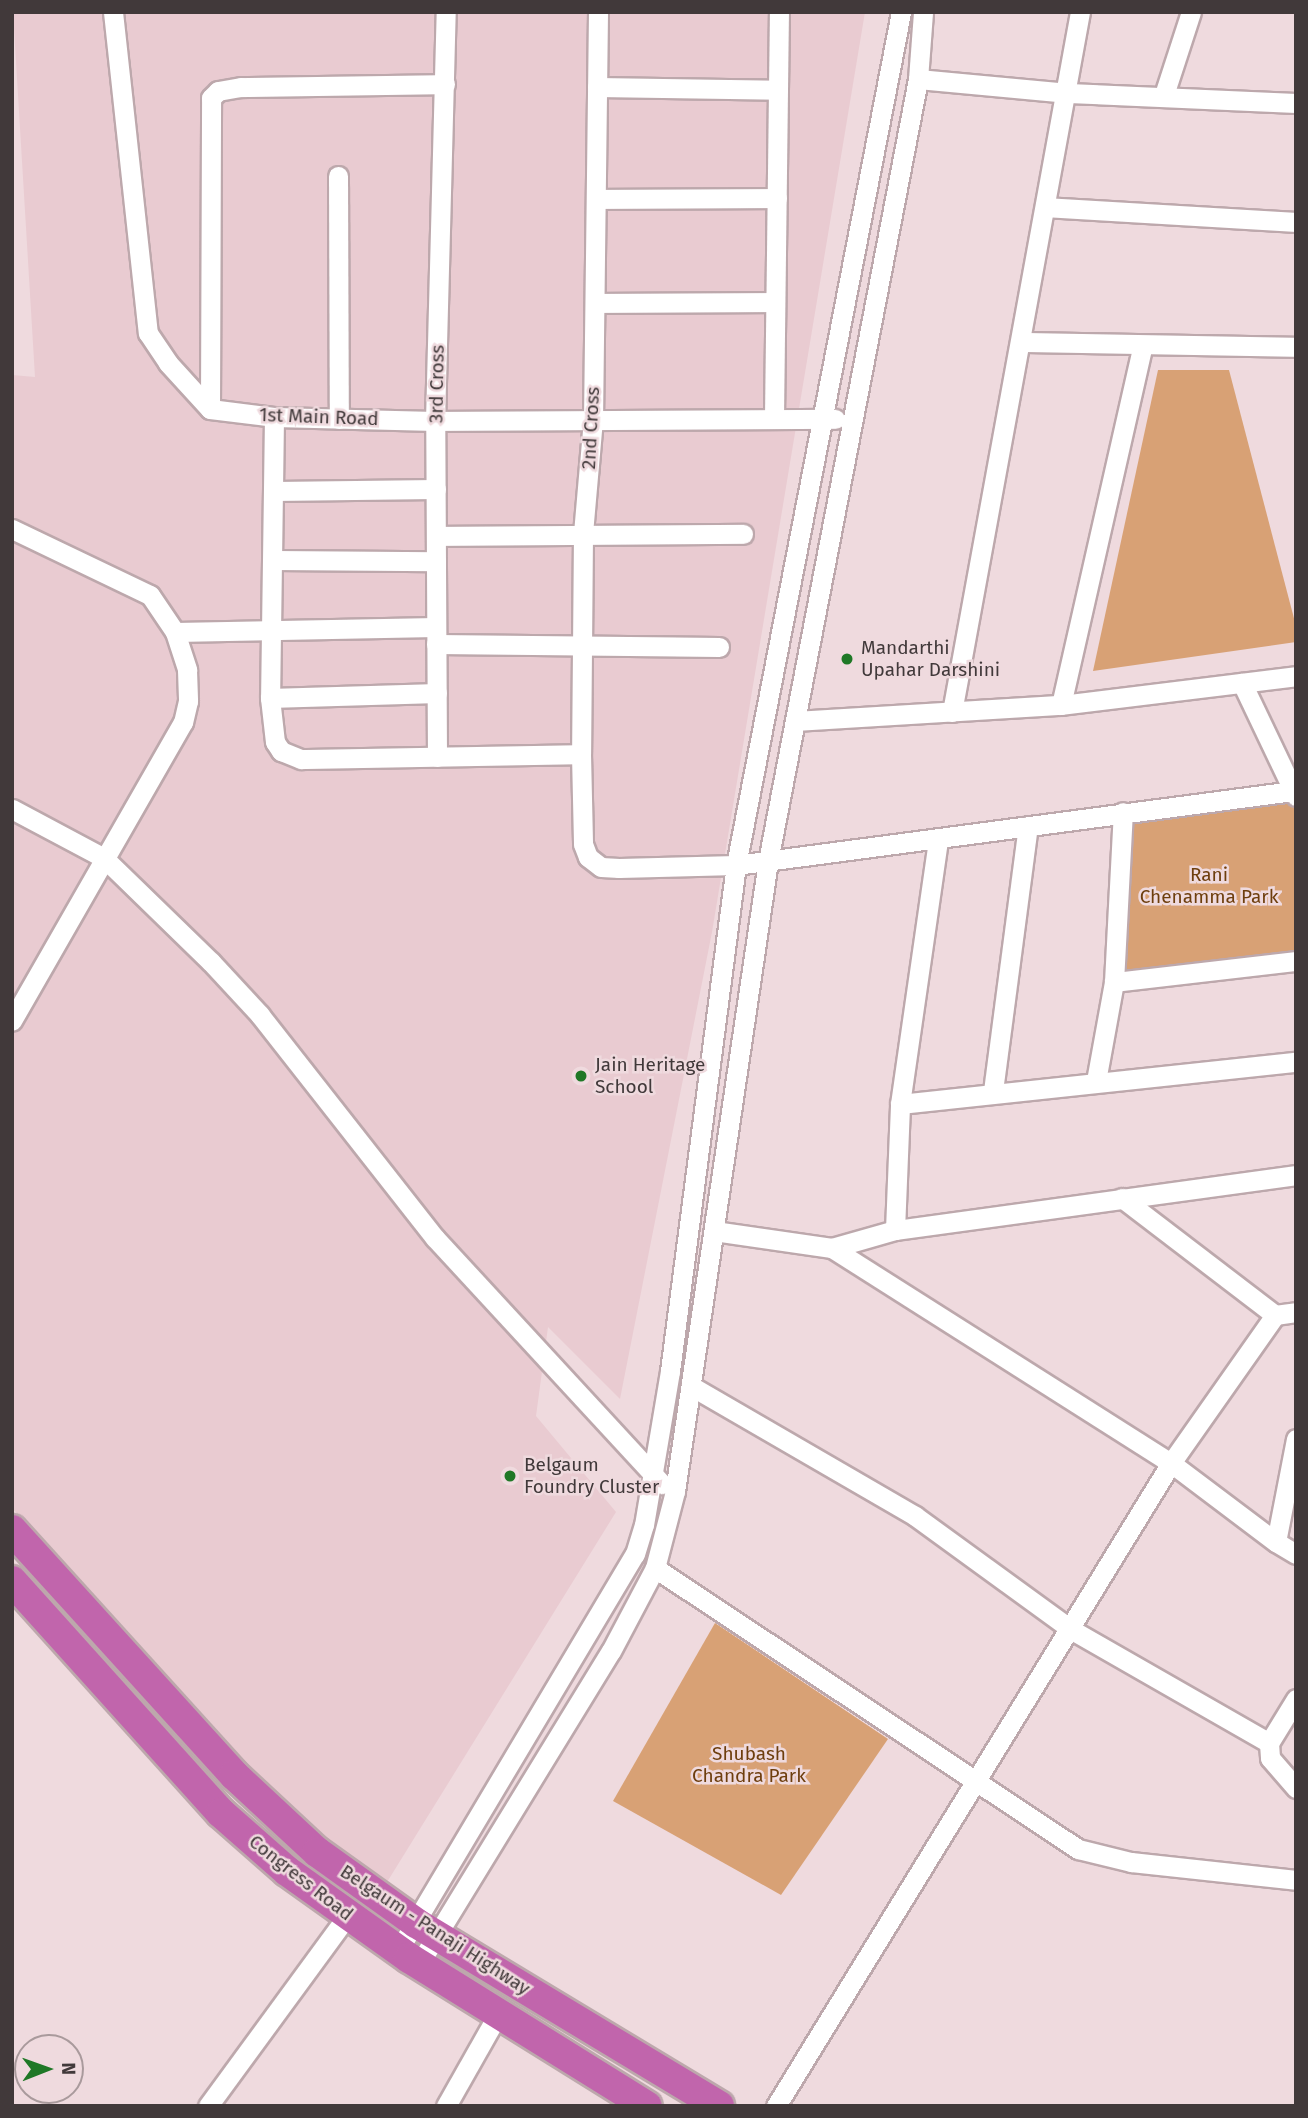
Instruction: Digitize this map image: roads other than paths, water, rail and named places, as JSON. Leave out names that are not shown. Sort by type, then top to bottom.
[{"type":"highway","name":"Belgaum - Panaji Highway","points":[[12,1530],[234,1775],[317,1852],[427,1930],[719,2106]]},
{"type":"highway","name":"Congress Road","points":[[12,1581],[221,1813],[287,1871],[408,1958],[647,2106]]},
{"type":"street","points":[[113,12],[148,333],[168,363],[209,409]]},
{"type":"street","name":"3rd Cross","points":[[437,757],[435,421],[446,12]]},
{"type":"street","name":"2nd Cross","points":[[598,12],[593,419],[583,534],[583,844],[588,857],[601,867],[736,865]]},
{"type":"street","points":[[774,417],[779,12]]},
{"type":"street","points":[[427,1930],[635,1554],[654,1480],[736,865],[825,419],[901,12]]},
{"type":"street","points":[[408,1958],[611,1651],[655,1567],[675,1491],[768,861],[850,420],[918,79],[923,12]]},
{"type":"street","points":[[952,712],[1068,93],[1080,12]]},
{"type":"street","points":[[1164,95],[1191,12]]},
{"type":"street","points":[[918,79],[1068,93],[1164,95],[1296,103]]},
{"type":"street","points":[[209,409],[211,98],[218,91],[242,88],[445,85]]},
{"type":"street","points":[[597,87],[778,90]]},
{"type":"street","points":[[338,176],[339,419]]},
{"type":"street","points":[[596,199],[777,198]]},
{"type":"street","points":[[1045,207],[1296,222]]},
{"type":"street","points":[[595,303],[775,302]]},
{"type":"street","points":[[1021,342],[1296,347]]},
{"type":"street","points":[[1061,705],[1143,345]]},
{"type":"street","name":"1st Main Road","points":[[209,409],[274,417],[435,421],[774,417],[850,420]]},
{"type":"street","points":[[274,417],[274,629],[270,698],[275,742],[290,756],[581,754]]},
{"type":"street","points":[[274,491],[436,489]]},
{"type":"street","points":[[12,529],[150,595],[175,632],[187,670],[183,722],[12,1021]]},
{"type":"street","points":[[436,536],[743,534]]},
{"type":"street","points":[[274,560],[436,561]]},
{"type":"street","points":[[175,632],[274,629],[582,645],[719,647]]},
{"type":"street","points":[[796,721],[1061,705],[1296,676]]},
{"type":"street","points":[[736,865],[1123,813],[1294,794],[1242,683]]},
{"type":"street","points":[[270,698],[437,693]]},
{"type":"street","points":[[12,809],[104,858],[260,1015],[435,1238],[654,1480],[675,1491]]},
{"type":"street","points":[[1096,1081],[1114,982],[1123,813]]},
{"type":"street","points":[[993,1091],[1028,826]]},
{"type":"street","points":[[895,1230],[900,1104],[938,839]]},
{"type":"street","points":[[1114,982],[1296,961]]},
{"type":"street","points":[[900,1104],[993,1091],[1296,1062]]},
{"type":"street","points":[[714,1231],[832,1248],[895,1230],[1296,1175]]},
{"type":"street","points":[[1122,1198],[1275,1315],[1296,1312]]},
{"type":"street","points":[[832,1248],[1171,1463],[1276,1542],[1296,1553]]},
{"type":"street","points":[[776,2106],[974,1783],[1072,1630],[1171,1463],[1275,1315]]},
{"type":"street","points":[[691,1386],[915,1516],[1072,1630],[1269,1743]]},
{"type":"street","points":[[1276,1542],[1296,1439]]},
{"type":"street","points":[[655,1567],[974,1783],[1078,1849],[1131,1862],[1296,1880]]},
{"type":"street","points":[[1296,1699],[1269,1743],[1270,1758],[1296,1788]]},
{"type":"street","points":[[208,2106],[348,1915]]},
{"type":"street","points":[[446,2106],[498,2014]]},
{"type":"place","name":"Mandarthi Upahar Darshini","points":[[847,659]]},
{"type":"place","name":"Jain Heritage School","points":[[581,1076]]},
{"type":"place","name":"Belgaum Foundry Cluster","points":[[510,1476]]},
{"type":"park label","name":"Rani Chenamma Park","points":[[1209,886]]},
{"type":"park label","name":"Shubash Chandra Park","points":[[749,1765]]}]
